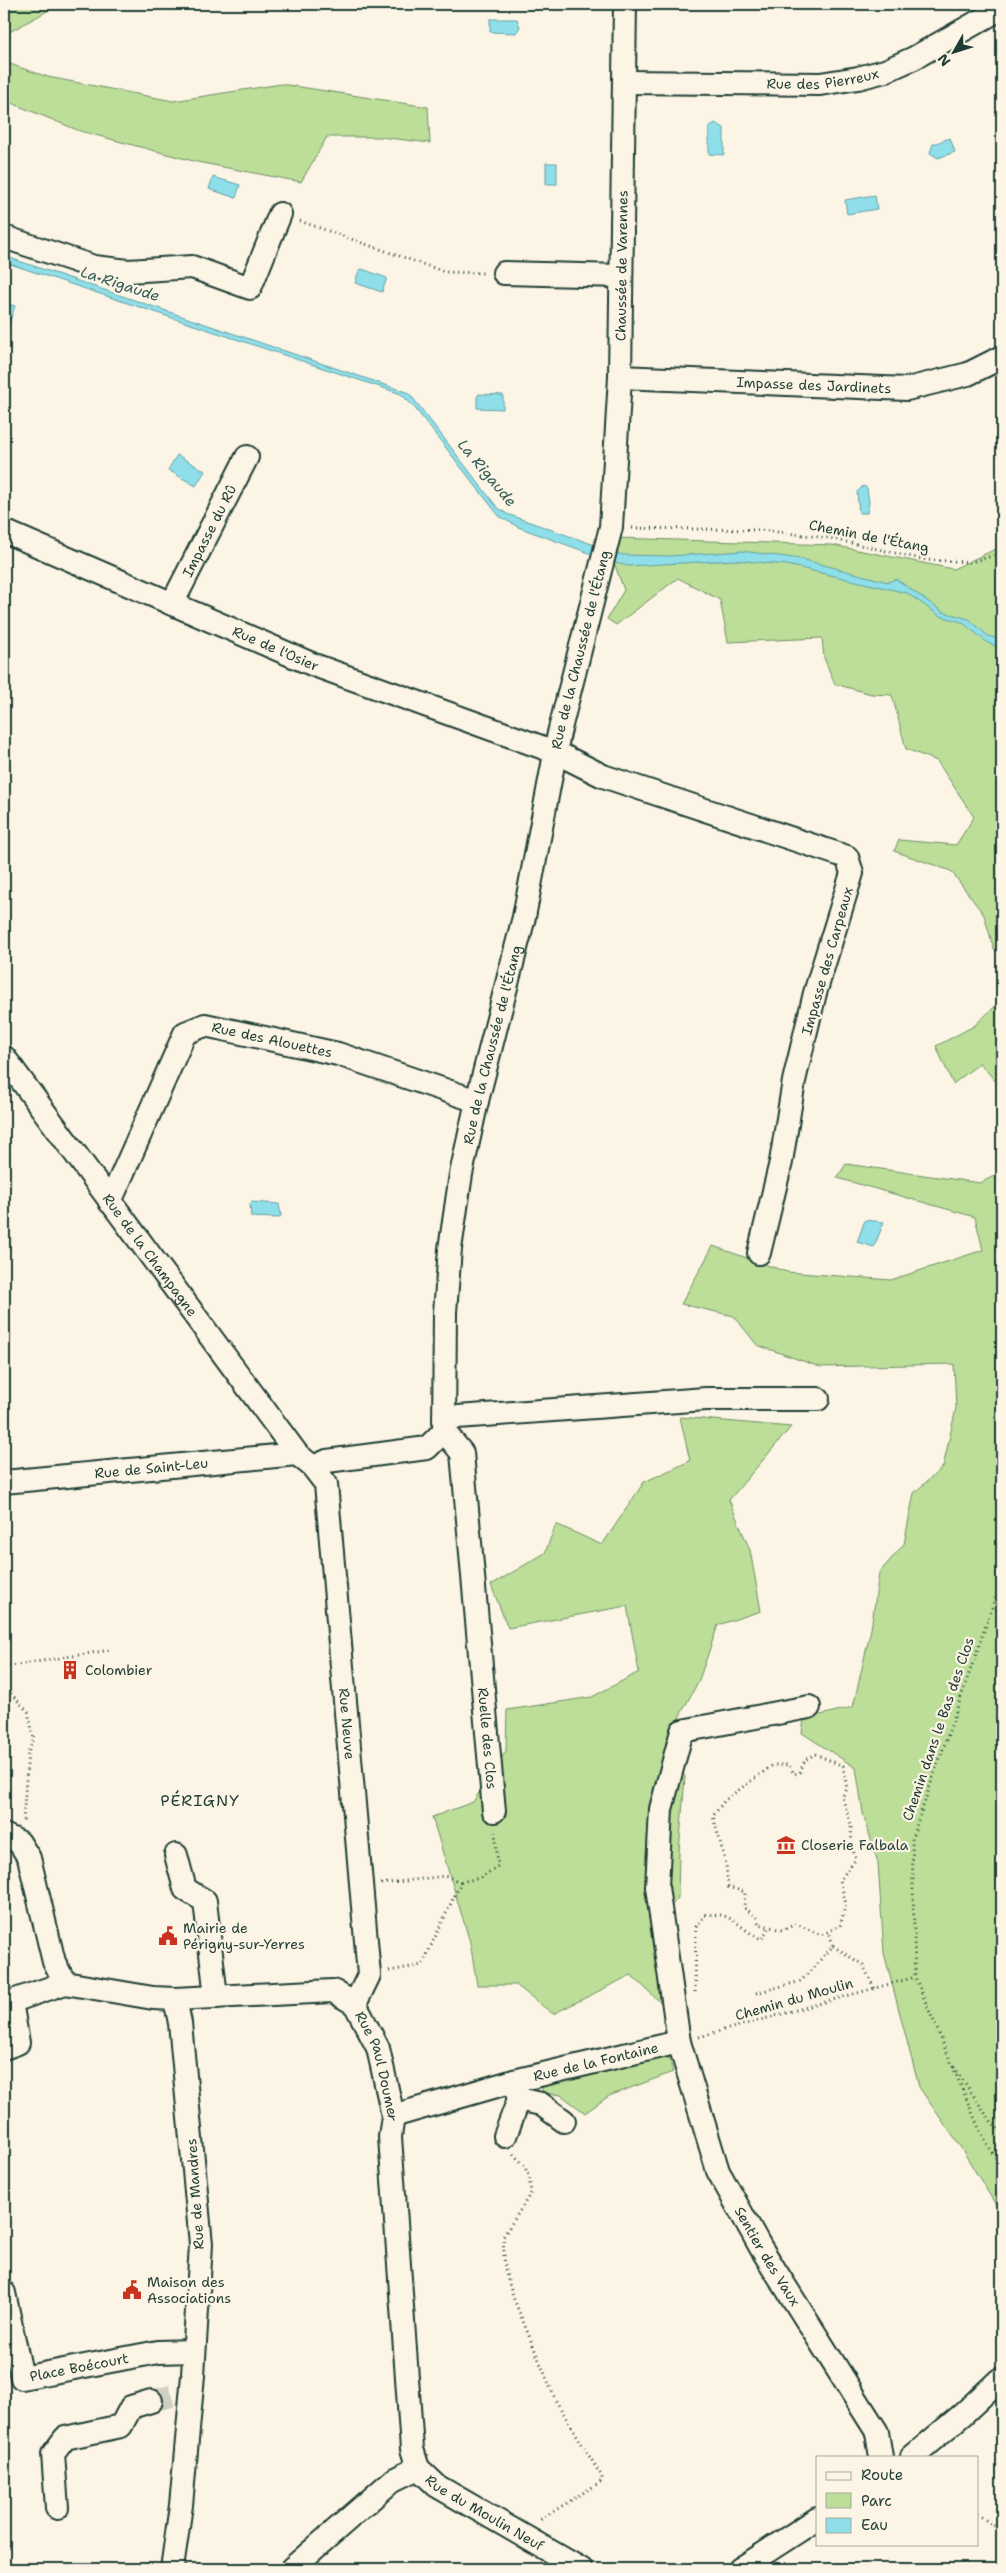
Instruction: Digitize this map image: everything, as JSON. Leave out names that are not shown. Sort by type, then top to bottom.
[{"type":"street","name":"Chaussée de Varennes","points":[[607,545],[620,377],[625,4]]},
{"type":"street","name":"Rue des Pierreux","points":[[625,82],[820,84],[858,78],[885,71],[914,58],[1002,8]]},
{"type":"street","points":[[4,237],[94,267],[128,271],[192,267],[250,288],[280,214]]},
{"type":"street","points":[[504,273],[621,276]]},
{"type":"street","name":"Impasse des Jardinets","points":[[620,377],[907,389],[968,374],[1002,357]]},
{"type":"street","name":"Impasse du Rû","points":[[172,604],[246,457]]},
{"type":"street","name":"Rue de l'Osier","points":[[4,531],[314,665],[555,752]]},
{"type":"street","name":"Rue de la Chaussée de l'Étang","points":[[444,1425],[445,1312],[450,1249],[461,1174],[477,1101],[524,916],[555,752],[607,545]]},
{"type":"street","name":"Impasse des Carpeaux","points":[[555,752],[603,776],[847,857],[852,873],[816,993],[796,1072],[781,1162],[759,1253]]},
{"type":"street","name":"Rue des Alouettes","points":[[110,1202],[185,1033],[205,1025],[338,1054],[477,1101]]},
{"type":"street","name":"Rue de la Champagne","points":[[4,1057],[110,1202],[305,1460]]},
{"type":"street","points":[[305,1460],[327,1461],[427,1448],[444,1425],[706,1399],[818,1398]]},
{"type":"street","name":"Ruelle des Clos","points":[[444,1425],[462,1453],[494,1811]]},
{"type":"street","name":"Rue de Saint-Leu","points":[[4,1482],[305,1460]]},
{"type":"street","name":"Rue Neuve","points":[[305,1460],[326,1484],[369,1975]]},
{"type":"street","name":"Sentier des Vaux","points":[[809,1707],[682,1731],[661,1809],[657,1887],[679,2042],[718,2171],[761,2248],[877,2432],[880,2456]]},
{"type":"street","points":[[4,2048],[18,2043],[7,2002],[66,1984],[54,1962],[29,1858],[11,1839]]},
{"type":"street","points":[[176,1855],[185,1889],[205,1901],[216,1997]]},
{"type":"street","points":[[355,2004],[369,1975]]},
{"type":"street","name":"Rue Paul Doumer","points":[[66,1984],[153,1998],[175,1999],[332,1991],[355,2004],[378,2048],[393,2116],[390,2137],[412,2449],[418,2468]]},
{"type":"street","name":"Rue de Mandres","points":[[172,2569],[181,2505],[181,2394],[193,2351],[201,2244],[180,2023],[175,1999]]},
{"type":"street","name":"Rue de la Fontaine","points":[[393,2116],[516,2090],[679,2042]]},
{"type":"street","points":[[505,2136],[516,2090]]},
{"type":"street","name":"Rue de la Fontaine","points":[[516,2090],[541,2104],[564,2121]]},
{"type":"street","name":"Place Boécourt","points":[[4,2293],[22,2378],[158,2352],[193,2351]]},
{"type":"street","points":[[913,2456],[941,2434],[998,2380]]},
{"type":"street","points":[[57,2508],[53,2454],[65,2438],[121,2426],[131,2407],[150,2401]]},
{"type":"street","points":[[291,2569],[393,2480],[418,2468]]},
{"type":"street","name":"Rue du Moulin Neuf","points":[[418,2468],[437,2486],[581,2569]]},
{"type":"street","points":[[740,2569],[816,2520]]},
{"type":"path","points":[[280,214],[445,272],[504,273]]},
{"type":"path","name":"Chemin de l'Étang","points":[[607,545],[770,532],[829,538],[926,560],[971,562],[1002,553]]},
{"type":"path","name":"Chemin dans le Bas des Clos","points":[[1002,1579],[912,1838],[915,1977],[980,2131],[1002,2169]]},
{"type":"path","points":[[4,1667],[110,1650]]},
{"type":"path","points":[[4,1686],[28,1712],[34,1739],[28,1752],[25,1810],[11,1839]]},
{"type":"path","points":[[815,1754],[843,1766],[847,1790],[842,1797],[851,1824],[852,1846],[856,1859],[840,1880],[846,1904],[840,1926],[829,1932],[821,1935],[796,1924],[782,1930],[759,1924],[756,1916],[744,1908],[744,1892],[728,1887],[726,1864],[712,1816],[725,1800],[773,1765],[789,1765],[794,1774],[800,1772],[805,1760],[815,1754]]},
{"type":"path","points":[[361,1887],[445,1876],[461,1882],[480,1878],[498,1866],[494,1811]]},
{"type":"path","points":[[369,1975],[422,1965],[461,1882]]},
{"type":"path","points":[[673,2002],[695,1998],[696,1927],[705,1915],[720,1913],[733,1919],[749,1934],[762,1939],[768,1927]]},
{"type":"path","points":[[829,1932],[833,1946],[863,1965],[874,1988]]},
{"type":"path","points":[[756,1993],[801,1981],[833,1946]]},
{"type":"path","name":"Chemin du Moulin","points":[[679,2042],[915,1977]]},
{"type":"path","points":[[952,2065],[990,2120],[1002,2133]]},
{"type":"path","points":[[505,2136],[510,2151],[523,2164],[529,2175],[531,2193],[502,2237],[505,2270],[513,2297],[556,2401],[602,2477],[602,2481],[519,2534]]},
{"type":"path","points":[[978,2515],[1002,2531]]},
{"type":"green space","points":[[4,4],[60,4],[4,35]]},
{"type":"green space","points":[[4,62],[48,77],[173,101],[281,84],[428,107],[430,143],[380,137],[327,137],[301,182],[197,162],[80,131],[4,100]]},
{"type":"green space","points":[[616,538],[832,545],[953,569],[1002,546],[1002,954],[994,949],[984,915],[951,871],[894,851],[899,840],[956,845],[974,817],[937,761],[906,749],[892,695],[871,694],[835,684],[824,658],[822,638],[728,642],[720,600],[678,578],[616,625],[607,619],[624,590],[609,549]]},
{"type":"green space","points":[[1002,1000],[1002,1089],[980,1063],[953,1084],[936,1046],[974,1026]]},
{"type":"green space","points":[[846,1164],[980,1183],[1002,1172],[1002,2215],[961,2148],[919,2087],[884,1953],[878,1863],[863,1813],[856,1768],[802,1733],[804,1719],[853,1707],[871,1629],[879,1573],[904,1544],[914,1493],[943,1467],[956,1408],[954,1364],[820,1367],[757,1345],[734,1316],[681,1304],[713,1246],[787,1272],[891,1280],[983,1250],[975,1217],[837,1178]]},
{"type":"green space","points":[[680,1417],[791,1427],[729,1500],[750,1550],[761,1611],[718,1625],[699,1680],[666,1742],[685,1777],[679,1852],[678,1898],[654,1925],[660,2002],[631,1975],[553,2014],[516,1985],[477,1985],[470,1942],[432,1817],[473,1802],[506,1751],[507,1710],[592,1697],[639,1672],[627,1606],[508,1628],[491,1585],[545,1553],[556,1524],[602,1545],[644,1482],[690,1461]]},
{"type":"green space","points":[[668,2053],[673,2072],[609,2096],[585,2113],[561,2095],[543,2093],[541,2085]]},
{"type":"water","points":[[490,19],[517,19],[520,27],[516,33],[490,32]]},
{"type":"water","points":[[715,123],[724,128],[724,155],[709,154],[709,127]]},
{"type":"water","points":[[950,138],[955,152],[938,158],[930,153],[933,144]]},
{"type":"water","points":[[546,163],[557,163],[557,184],[546,184]]},
{"type":"water","points":[[213,177],[240,185],[236,198],[209,189]]},
{"type":"water","points":[[875,195],[877,209],[847,214],[845,200]]},
{"type":"water","points":[[4,256],[409,393],[497,507],[507,514],[623,555],[670,556],[742,551],[801,559],[888,582],[896,579],[943,612],[969,619],[988,636],[1002,640],[1002,648],[988,643],[962,622],[940,616],[907,593],[787,565],[735,560],[628,566],[518,527],[499,516],[414,407],[401,394],[4,262]]},
{"type":"water","points":[[362,269],[387,278],[382,292],[355,283],[359,270]]},
{"type":"water","points":[[4,303],[15,306],[6,332],[4,331]]},
{"type":"water","points":[[479,394],[503,395],[503,409],[477,408],[477,397]]},
{"type":"water","points":[[177,455],[205,471],[196,486],[168,470]]},
{"type":"water","points":[[863,486],[867,488],[869,503],[867,513],[859,513],[857,492]]},
{"type":"water","points":[[252,1202],[279,1204],[281,1216],[278,1218],[251,1217],[250,1204]]},
{"type":"water","points":[[865,1220],[884,1222],[874,1247],[857,1242]]},
{"type":"tunnel","points":[[151,2401],[172,2396]]},
{"type":"place","name":"Colombier","points":[[70,1670]]},
{"type":"place","name":"Closerie Falbala","points":[[786,1845]]},
{"type":"place","name":"Mairie de Périgny-sur-Yerres","points":[[168,1936]]},
{"type":"place","name":"Maison des Associations","points":[[132,2290]]},
{"type":"district","name":"PÉRIGNY","points":[[200,1800]]},
{"type":"water label","name":"La Rigaude","points":[[120,284]]},
{"type":"water label","name":"La Rigaude","points":[[487,473]]}]
